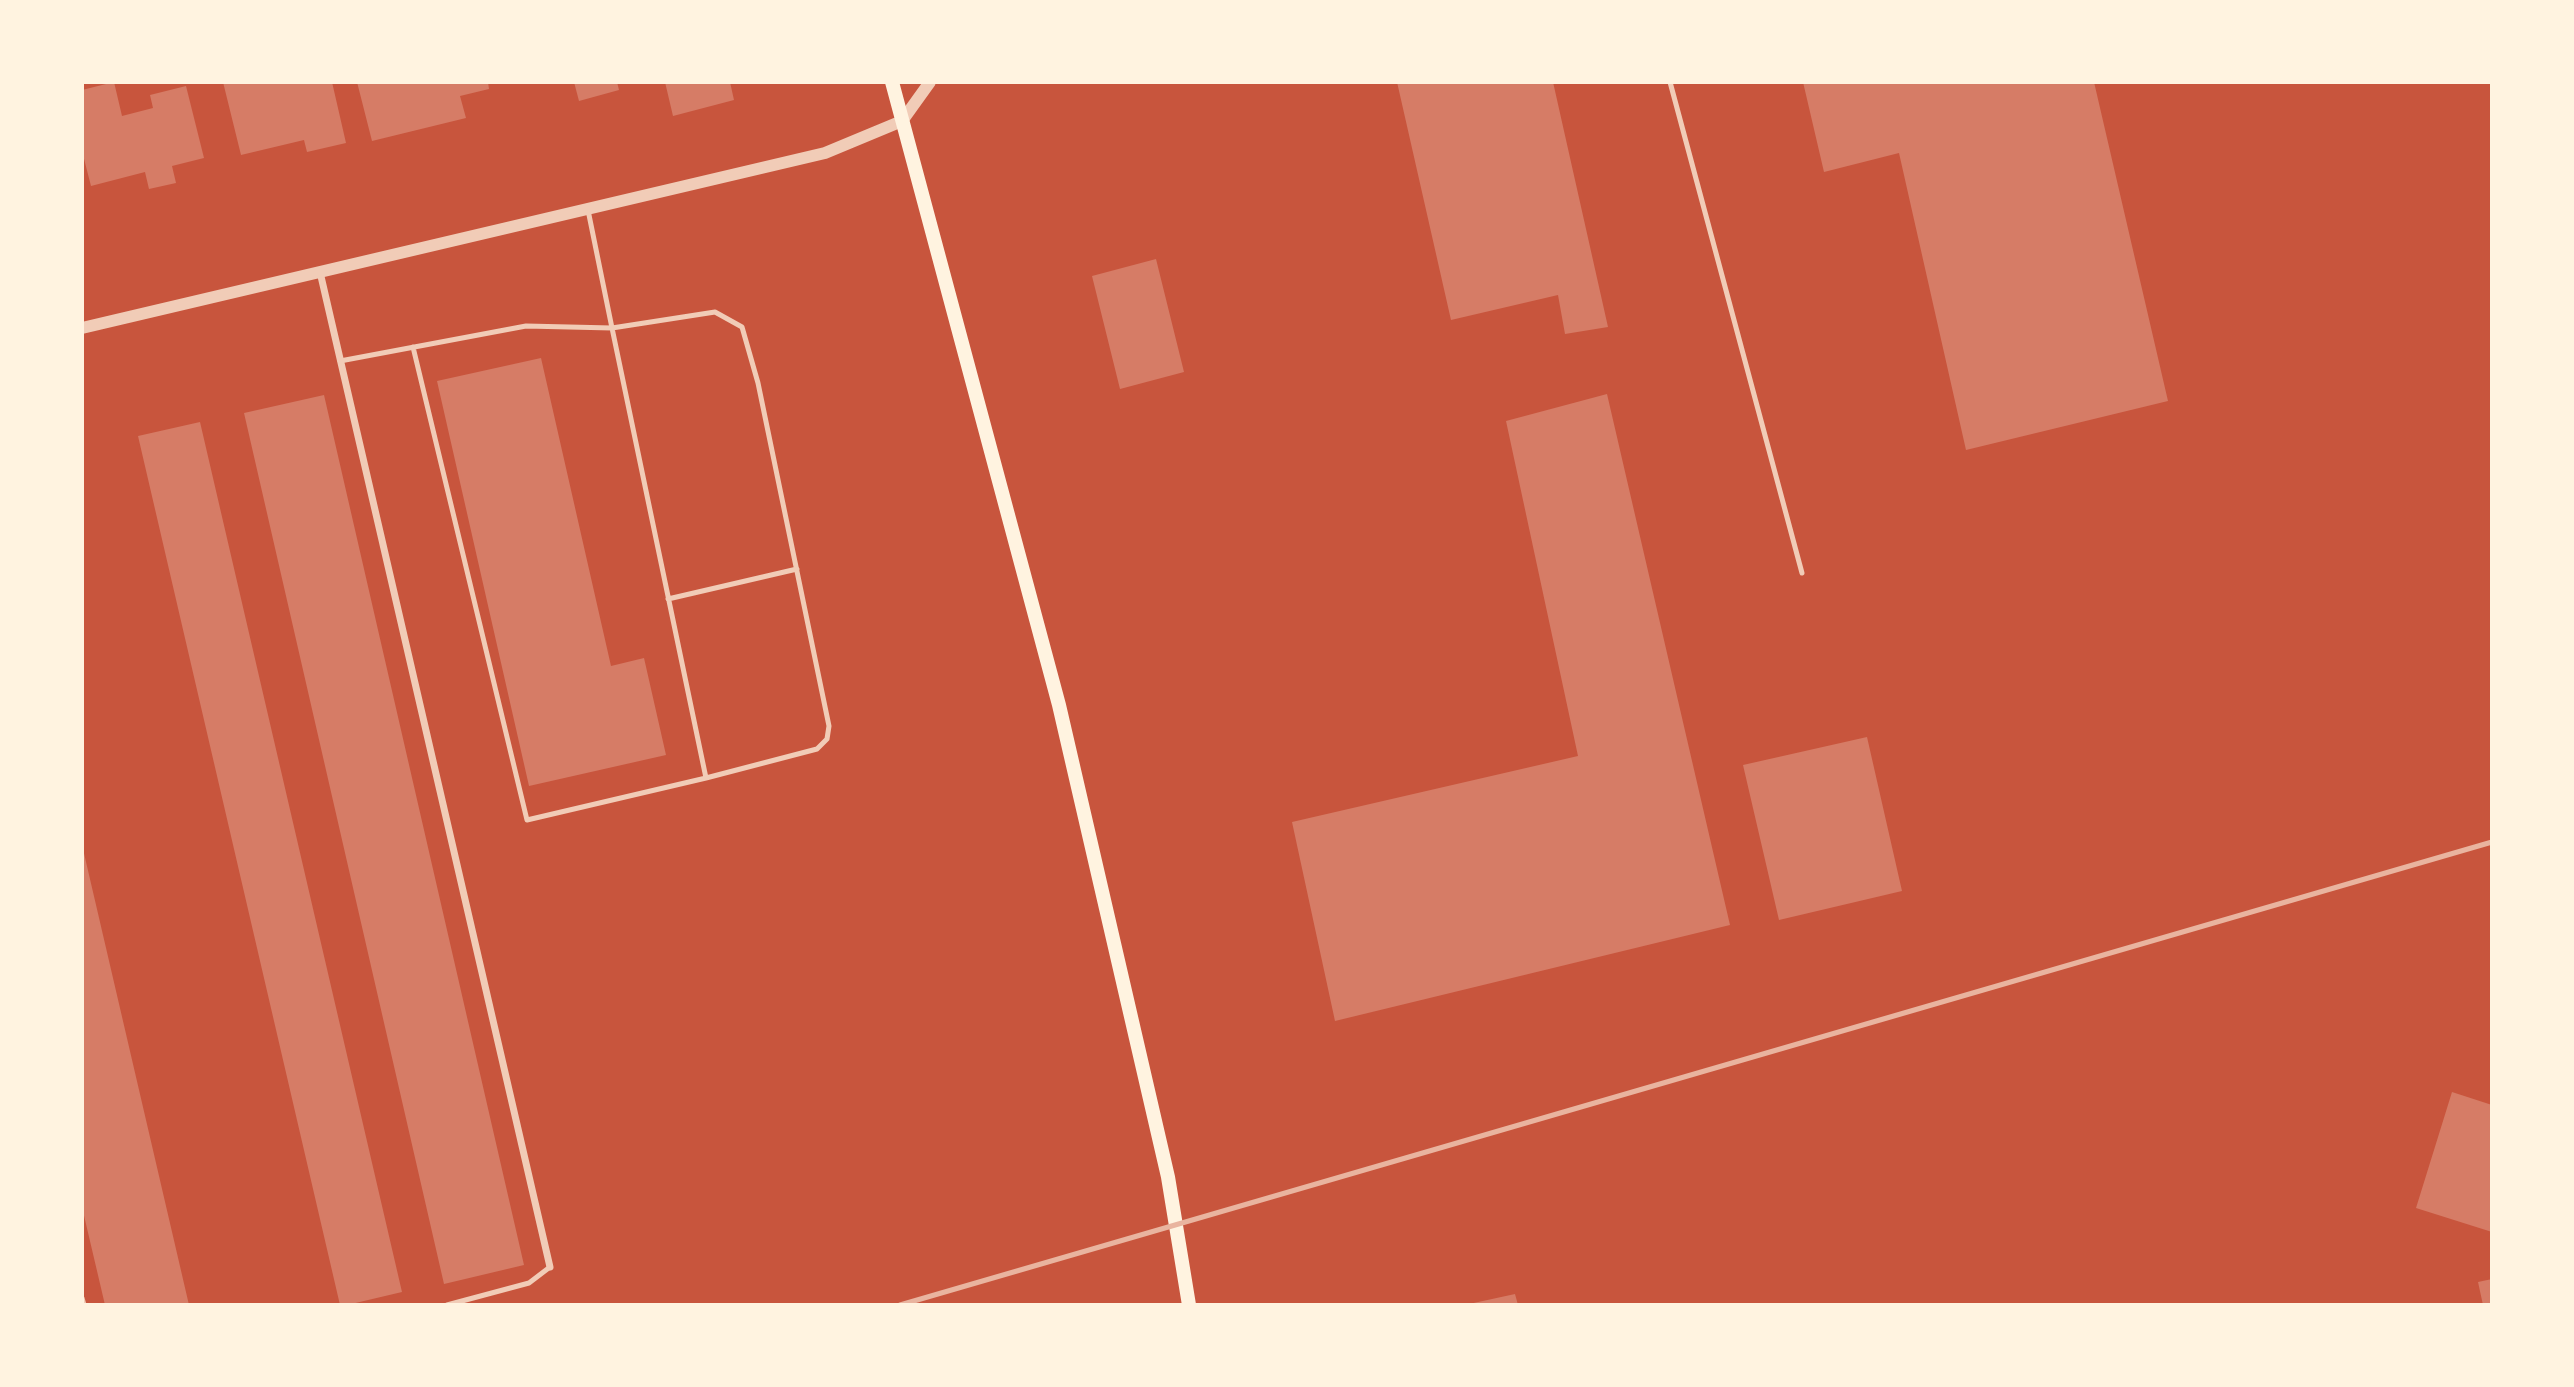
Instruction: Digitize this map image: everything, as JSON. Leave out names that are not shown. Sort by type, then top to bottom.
[{"type":"main road","points":[[892,82],[1059,705],[1168,1177],[1189,1305]]},
{"type":"street","points":[[82,328],[825,153],[902,121],[930,82]]},
{"type":"street","points":[[320,272],[550,1267]]},
{"type":"lane","points":[[1670,82],[1802,573]]},
{"type":"lane","points":[[588,209],[706,778]]},
{"type":"lane","points":[[340,361],[412,347],[526,327],[612,328],[715,312],[742,327],[758,383],[797,569],[829,726],[827,739],[817,749],[527,820],[412,347]]},
{"type":"lane","points":[[668,599],[797,569]]},
{"type":"lane","points":[[447,1305],[529,1283],[550,1267]]},
{"type":"lane","points":[[82,1298],[84,1305]]},
{"type":"building","points":[[114,82],[122,116],[153,108],[150,95],[186,86],[204,158],[172,166],[176,183],[149,189],[145,172],[91,186],[82,151],[82,90]]},
{"type":"building","points":[[223,82],[332,82],[346,143],[307,152],[304,140],[241,155]]},
{"type":"building","points":[[357,82],[488,82],[489,89],[460,96],[466,118],[372,141]]},
{"type":"building","points":[[574,82],[617,82],[619,90],[579,101]]},
{"type":"building","points":[[665,82],[730,82],[734,100],[673,116]]},
{"type":"building","points":[[1397,82],[1553,82],[1608,327],[1565,334],[1558,295],[1451,320]]},
{"type":"building","points":[[1803,82],[2094,82],[2168,401],[1966,450],[1899,153],[1824,172]]},
{"type":"building","points":[[1156,259],[1184,372],[1120,389],[1092,276]]},
{"type":"building","points":[[541,358],[611,666],[644,658],[666,755],[529,786],[437,381]]},
{"type":"building","points":[[1607,394],[1730,925],[1335,1021],[1292,822],[1578,756],[1506,421]]},
{"type":"building","points":[[324,395],[524,1265],[444,1284],[244,413]]},
{"type":"building","points":[[200,422],[402,1292],[347,1305],[340,1305],[138,436]]},
{"type":"building","points":[[1867,737],[1902,891],[1779,920],[1743,765]]},
{"type":"building","points":[[82,849],[189,1305],[105,1305],[82,1207]]},
{"type":"building","points":[[2452,1092],[2492,1105],[2492,1232],[2416,1208]]},
{"type":"building","points":[[2492,1279],[2492,1305],[2483,1305],[2478,1282]]},
{"type":"building","points":[[1515,1294],[1518,1305],[1469,1304]]},
{"type":"railway","points":[[900,1305],[2492,842]]}]
